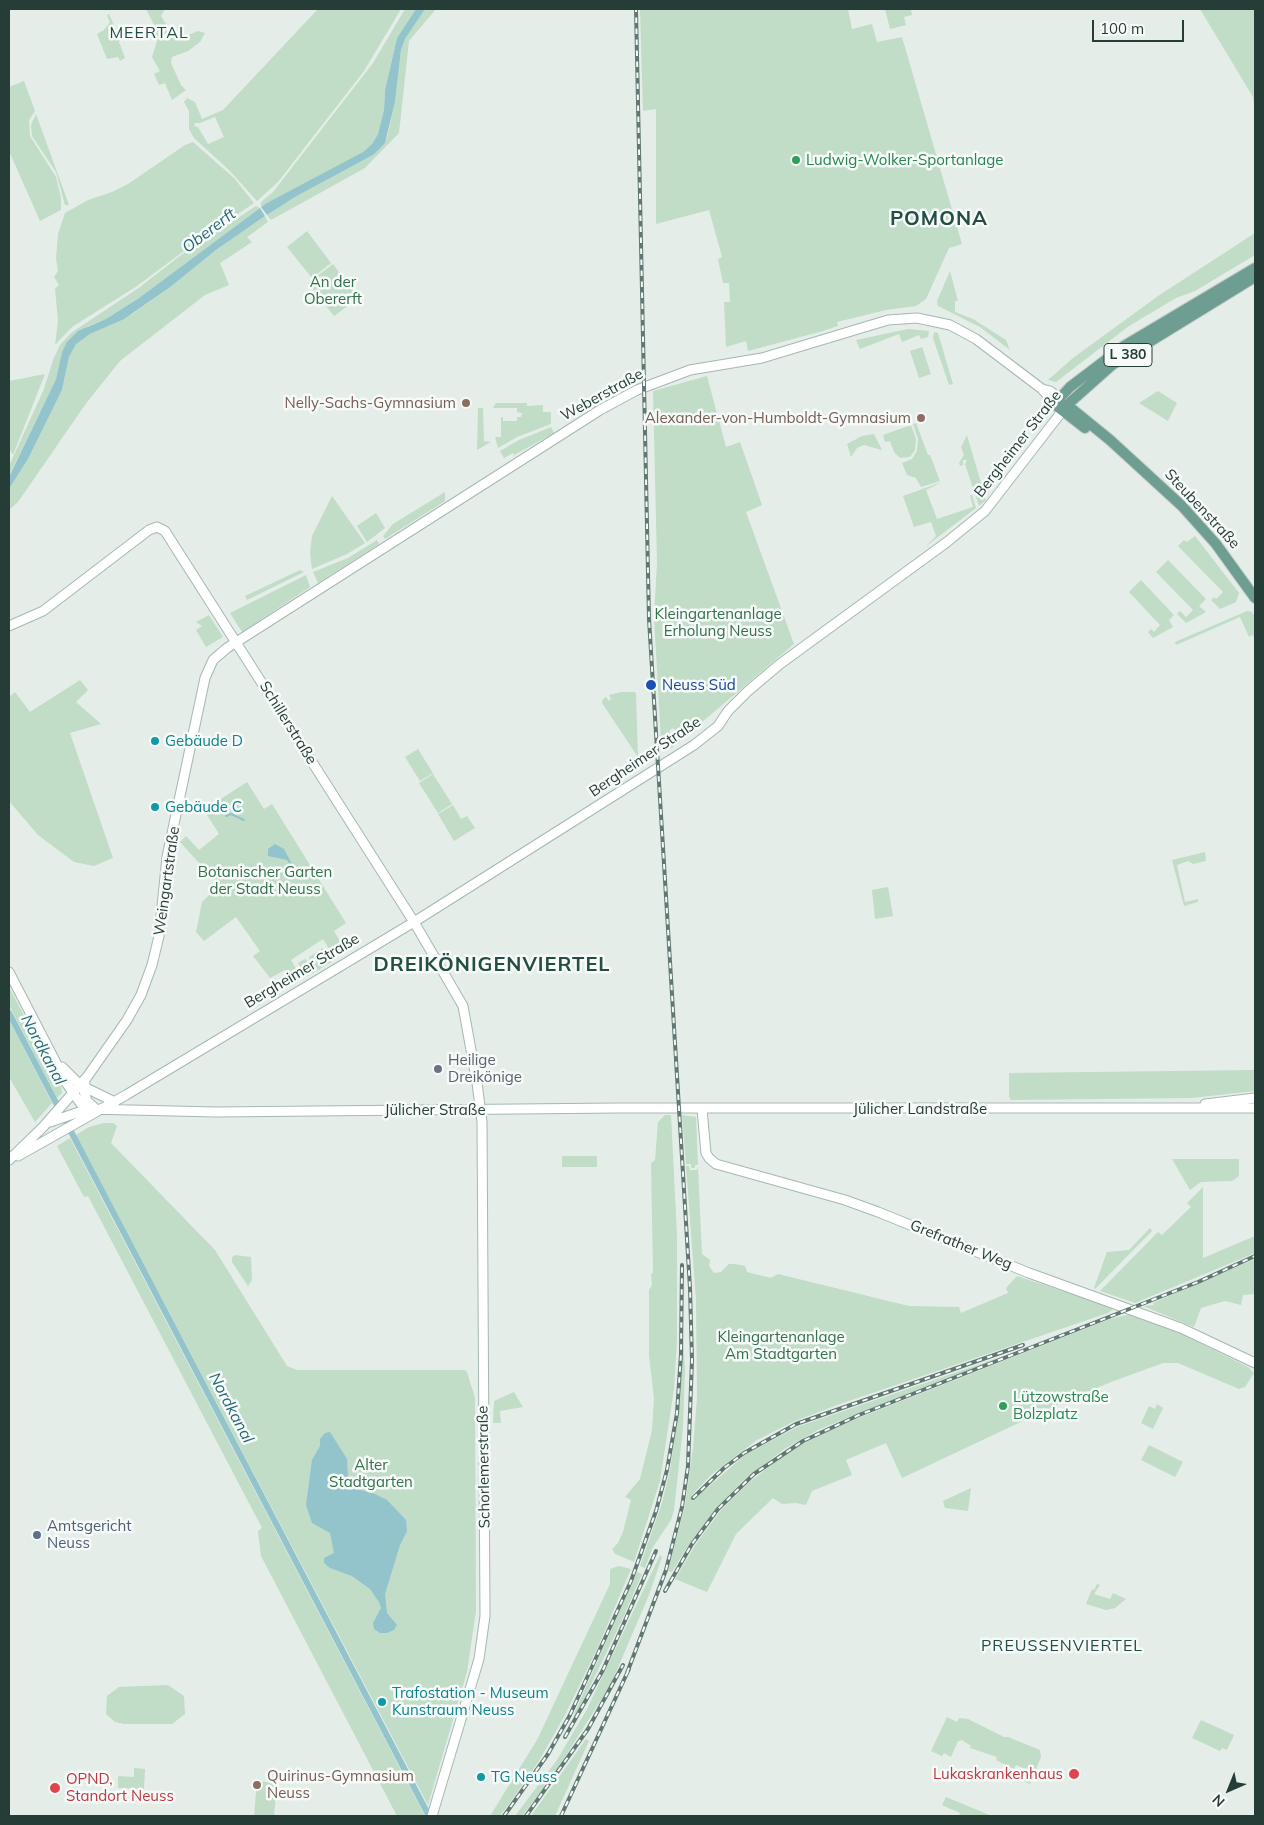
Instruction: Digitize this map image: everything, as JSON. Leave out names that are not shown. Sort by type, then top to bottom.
[{"type":"main road","name":"Bergheimer Straße","points":[[114,1102],[414,922],[694,745],[718,726],[728,711],[748,691],[780,664],[947,542],[985,511],[1062,405],[1073,384],[1124,346],[1255,268]]},
{"type":"main road","name":"Bergheimer Straße","points":[[1062,405],[1112,365],[1255,277]]},
{"type":"main road","name":"Weberstraße","points":[[236,642],[600,410],[637,390],[690,370],[762,358],[888,320],[908,317],[941,323],[965,332],[988,347],[1042,389],[1050,391],[1062,405]]},
{"type":"main road","name":"Steubenstraße","points":[[1062,405],[1092,434],[1118,448],[1186,511],[1225,555],[1255,598]]},
{"type":"main road","name":"Schillerstraße","points":[[9,626],[38,614],[149,530],[160,528],[171,537],[414,922],[463,1006],[481,1110]]},
{"type":"main road","name":"Weingartstraße","points":[[87,1102],[88,1077],[127,1020],[148,980],[159,936],[167,857],[205,678],[213,660],[236,642]]},
{"type":"main road","points":[[9,972],[56,1062],[87,1102],[114,1102]]},
{"type":"main road","points":[[9,1160],[52,1127],[93,1118],[87,1102],[72,1078],[56,1062]]},
{"type":"main road","name":"Jülicher Landstraße","points":[[1186,1108],[1255,1098]]},
{"type":"main road","name":"L 380","points":[[87,1102],[114,1102]]},
{"type":"main road","points":[[52,1127],[71,1122],[87,1102]]},
{"type":"main road","points":[[71,1122],[87,1102]]},
{"type":"main road","points":[[9,1160],[49,1138],[62,1106],[87,1102],[114,1102],[131,1107],[168,1107],[173,1111]]},
{"type":"main road","name":"Jülicher Straße","points":[[87,1102],[130,1110],[216,1112],[654,1108]]},
{"type":"main road","name":"Jülicher Straße","points":[[87,1102],[180,1116],[216,1112]]},
{"type":"main road","name":"Jülicher Landstraße","points":[[654,1108],[1255,1108]]},
{"type":"main road","name":"Grefrather Weg","points":[[702,1109],[706,1153],[716,1164],[844,1200],[878,1212],[1037,1276],[1181,1328],[1255,1363]]},
{"type":"main road","name":"Schorlemerstraße","points":[[433,1814],[470,1689],[484,1629],[486,1555],[481,1110]]},
{"type":"green space","points":[[146,9],[165,9],[161,16],[176,40],[198,31],[205,33],[200,42],[188,51],[172,57],[171,63],[181,85],[186,90],[172,100],[165,83],[159,85],[154,74],[160,71],[152,57],[157,41],[156,29]]},
{"type":"green space","points":[[318,9],[401,9],[364,71],[278,182],[257,201],[230,171],[194,138],[189,129],[189,111],[184,102],[187,98],[195,102],[202,119],[223,110]],"holes":[[[215,117],[224,137],[208,144],[198,127],[194,126],[195,123]]]},
{"type":"green space","points":[[405,9],[416,9],[397,38],[385,90],[384,110],[378,134],[372,144],[363,152],[261,207],[261,202],[273,192],[373,63]]},
{"type":"green space","points":[[425,9],[436,9],[409,41],[399,133],[365,168],[271,220],[267,215],[295,197],[373,155],[387,138],[395,102],[401,50],[405,39]]},
{"type":"green space","name":"Ludwig-Wolker-Sportanlage","points":[[640,9],[848,9],[852,29],[872,24],[877,42],[902,37],[962,244],[949,248],[926,299],[916,306],[886,310],[837,322],[838,326],[823,331],[748,351],[746,341],[726,347],[724,302],[730,302],[729,283],[723,283],[718,259],[722,257],[709,210],[656,224],[656,109],[643,111]]},
{"type":"green space","points":[[885,9],[917,9],[911,10],[912,15],[904,17],[906,25],[890,29]]},
{"type":"green space","points":[[1200,9],[1253,9],[1255,12],[1255,114],[1253,97]]},
{"type":"green space","points":[[109,14],[120,39],[119,42],[125,58],[120,61],[118,57],[107,59],[97,34],[104,30],[110,22],[107,15]]},
{"type":"green space","points":[[24,81],[35,111],[29,120],[30,136],[56,177],[61,198],[61,210],[40,221],[9,151],[9,87]]},
{"type":"green space","points":[[36,114],[69,205],[65,205],[56,172],[32,136],[31,125]]},
{"type":"green space","points":[[193,142],[234,178],[254,203],[137,286],[72,327],[55,345],[58,321],[55,289],[59,285],[54,277],[58,271],[56,259],[58,234],[65,213],[88,200],[128,184],[185,145]]},
{"type":"green space","points":[[256,206],[260,208],[139,298],[106,319],[88,326],[62,352],[56,379],[9,476],[9,466],[44,389],[60,345],[71,333],[140,287],[181,255]]},
{"type":"green space","points":[[265,216],[268,222],[247,237],[252,242],[220,263],[229,285],[205,295],[120,361],[87,402],[18,502],[9,510],[9,489],[28,459],[62,390],[69,357],[76,343],[90,334],[132,314],[169,288],[216,250]]},
{"type":"green space","name":"An der Obererft","points":[[307,231],[331,263],[312,278],[287,247]]},
{"type":"green space","points":[[1255,233],[1255,255],[1195,291],[1176,298],[1129,326],[1056,382],[1048,380],[1073,358],[1158,296]]},
{"type":"green space","name":"An der Obererft","points":[[333,264],[358,298],[334,316],[308,283]]},
{"type":"green space","points":[[950,271],[958,301],[955,301],[955,312],[973,319],[1006,340],[1010,350],[980,327],[938,306],[937,301]]},
{"type":"green space","points":[[908,329],[929,331],[928,337],[921,339],[919,335],[902,342],[899,334],[860,349],[856,340]]},
{"type":"green space","points":[[934,332],[938,333],[953,384],[949,385],[933,338]]},
{"type":"green space","points":[[922,347],[931,374],[919,378],[910,351]]},
{"type":"green space","points":[[45,374],[13,455],[9,448],[9,381]]},
{"type":"green space","name":"Kleingartenanlage Erholung Neuss","points":[[707,376],[726,447],[740,442],[762,505],[746,512],[794,644],[682,739],[673,728],[669,731],[678,743],[670,749],[666,748],[661,741],[654,617],[657,563],[653,391]]},
{"type":"green space","points":[[1158,391],[1177,403],[1168,421],[1139,403]]},
{"type":"green space","points":[[496,403],[527,403],[527,406],[543,405],[543,412],[551,412],[551,424],[517,437],[498,448],[495,437],[501,437],[501,417],[503,417],[503,421],[517,421],[517,417],[521,417],[522,413],[517,412],[517,408],[493,408]]},
{"type":"green space","points":[[478,408],[483,408],[484,441],[491,442],[477,450]]},
{"type":"green space","points":[[916,423],[940,481],[921,487],[916,478],[907,475],[902,463],[912,459],[917,451],[918,439],[913,424]]},
{"type":"green space","points":[[911,425],[916,439],[915,450],[910,457],[900,458],[894,452],[890,441],[885,442],[883,435]]},
{"type":"green space","points":[[551,427],[554,433],[514,455],[513,453],[504,458],[500,451],[519,440]]},
{"type":"green space","points":[[874,434],[882,450],[864,445],[857,448],[851,457],[847,444],[862,436]]},
{"type":"green space","points":[[967,435],[986,500],[979,506],[965,464],[967,460],[963,460],[963,465],[960,466],[959,463],[964,455],[961,447]]},
{"type":"green space","points":[[942,482],[926,490],[937,519],[973,507],[970,495],[972,495],[976,508],[925,547],[936,536],[931,522],[914,527],[903,496]]},
{"type":"green space","points":[[445,492],[445,501],[385,539],[383,536],[393,524]]},
{"type":"green space","points":[[332,496],[365,543],[347,554],[312,569],[310,553],[312,536]]},
{"type":"green space","points":[[376,513],[385,528],[367,542],[357,526]]},
{"type":"green space","points":[[1195,536],[1239,593],[1236,602],[1220,609],[1211,600],[1214,597],[1216,599],[1223,592],[1178,546],[1184,540],[1187,542]]},
{"type":"green space","points":[[377,540],[379,544],[318,583],[313,572],[348,558]]},
{"type":"green space","points":[[1168,560],[1206,599],[1199,606],[1206,612],[1186,623],[1177,614],[1180,611],[1186,617],[1193,610],[1156,572]]},
{"type":"green space","points":[[300,570],[304,572],[247,600],[245,596]]},
{"type":"green space","points":[[306,575],[310,587],[242,632],[230,613]]},
{"type":"green space","points":[[1141,580],[1174,615],[1169,620],[1173,627],[1153,638],[1148,632],[1151,629],[1154,632],[1160,625],[1129,592]]},
{"type":"green space","points":[[1247,611],[1252,612],[1255,617],[1255,641],[1253,635],[1249,637],[1240,617],[1176,645],[1175,642]]},
{"type":"green space","points":[[209,615],[223,637],[206,647],[196,630],[202,626],[196,622]]},
{"type":"green space","points":[[80,680],[88,690],[76,702],[101,724],[70,733],[113,858],[94,866],[74,862],[38,835],[9,801],[9,697],[15,692],[30,712]]},
{"type":"green space","points":[[621,692],[635,692],[636,694],[638,757],[602,703],[606,697],[609,701],[611,699],[609,695]]},
{"type":"green space","points":[[418,749],[433,773],[420,781],[405,757]]},
{"type":"green space","points":[[433,774],[452,804],[438,813],[419,783]]},
{"type":"green space","name":"Botanischer Garten der Stadt Neuss","points":[[247,782],[264,809],[272,804],[346,923],[334,931],[345,950],[334,957],[323,939],[291,960],[301,977],[292,982],[285,970],[270,978],[253,956],[260,951],[236,917],[204,941],[196,932],[202,902],[219,885],[180,842],[186,836],[199,850],[219,834],[204,810]]},
{"type":"green space","points":[[453,805],[461,819],[467,816],[475,828],[454,841],[438,814]]},
{"type":"green space","points":[[1205,852],[1206,861],[1193,864],[1188,861],[1177,865],[1185,902],[1198,899],[1198,902],[1184,906],[1172,860]]},
{"type":"green space","points":[[888,887],[893,916],[875,919],[872,890]]},
{"type":"green space","points":[[323,948],[332,962],[306,977],[298,963],[305,959],[307,961],[310,959],[309,957]]},
{"type":"green space","points":[[9,987],[61,1086],[62,1093],[57,1098],[9,1005]]},
{"type":"green space","points":[[9,1020],[52,1103],[35,1122],[9,1077]]},
{"type":"green space","points":[[1255,1070],[1255,1091],[1192,1098],[1011,1100],[1009,1097],[1009,1073]]},
{"type":"green space","points":[[665,1115],[671,1115],[677,1235],[677,1340],[674,1389],[660,1481],[634,1562],[615,1554],[612,1549],[618,1543],[623,1532],[631,1500],[625,1497],[640,1479],[652,1430],[654,1398],[649,1356],[649,1290],[652,1285],[651,1274],[653,1273],[651,1163],[655,1160],[658,1122]]},
{"type":"green space","points":[[682,1115],[696,1117],[698,1165],[695,1165],[695,1168],[691,1168],[691,1164],[686,1164]]},
{"type":"green space","name":"Alter Stadtgarten","points":[[113,1123],[117,1126],[111,1143],[215,1250],[287,1366],[297,1370],[465,1370],[467,1372],[475,1398],[476,1611],[467,1672],[428,1805],[76,1135],[89,1127]]},
{"type":"green space","points":[[70,1138],[425,1816],[397,1816],[261,1556],[258,1531],[262,1528],[88,1196],[84,1197],[57,1146]]},
{"type":"green space","points":[[562,1156],[597,1156],[597,1167],[562,1167]]},
{"type":"green space","points":[[1172,1159],[1239,1159],[1239,1176],[1232,1181],[1201,1182],[1190,1190]]},
{"type":"green space","name":"Kleingartenanlage Am Stadtgarten","points":[[686,1166],[689,1166],[690,1170],[697,1170],[698,1167],[702,1254],[710,1260],[709,1266],[714,1273],[721,1272],[729,1264],[735,1264],[745,1266],[747,1272],[771,1278],[778,1274],[909,1306],[959,1307],[961,1313],[1008,1293],[1006,1288],[1017,1276],[1114,1308],[1108,1313],[840,1404],[795,1421],[757,1440],[712,1474],[692,1495],[692,1501],[745,1455],[797,1427],[1024,1349],[818,1430],[786,1448],[744,1480],[718,1506],[690,1543],[672,1572],[668,1571],[685,1506],[693,1448],[697,1398],[696,1300]]},
{"type":"green space","points":[[1203,1187],[1203,1258],[1255,1236],[1255,1253],[1135,1303],[1100,1291],[1158,1232],[1162,1235],[1191,1207],[1187,1203]]},
{"type":"green space","points":[[1150,1228],[1152,1231],[1095,1289],[1107,1252],[1129,1250]]},
{"type":"green space","points":[[235,1255],[251,1257],[252,1280],[248,1286],[232,1262],[232,1257]]},
{"type":"green space","points":[[1255,1259],[1255,1294],[1243,1295],[1241,1305],[1225,1301],[1201,1308],[1194,1327],[1143,1306],[1154,1305],[1153,1303]]},
{"type":"green space","points":[[1132,1314],[1184,1335],[1248,1367],[1254,1373],[1245,1387],[1239,1389],[1178,1363],[1163,1363],[1061,1403],[902,1478],[886,1443],[846,1460],[852,1475],[812,1491],[806,1505],[796,1503],[782,1504],[773,1498],[736,1534],[707,1592],[675,1579],[696,1544],[721,1510],[747,1484],[788,1452],[820,1434],[861,1417],[1110,1319]]},
{"type":"green space","points":[[683,1340],[685,1369],[683,1428],[674,1510],[671,1520],[653,1547],[645,1568],[640,1566],[662,1503],[670,1470],[680,1402]]},
{"type":"green space","points":[[514,1392],[523,1407],[500,1411],[501,1423],[493,1423],[494,1401]]},
{"type":"green space","points":[[1157,1404],[1163,1408],[1153,1429],[1141,1423],[1149,1406],[1155,1409]]},
{"type":"green space","points":[[1149,1445],[1183,1462],[1175,1477],[1141,1460]]},
{"type":"green space","points":[[971,1488],[968,1511],[945,1508],[943,1501]]},
{"type":"green space","points":[[660,1555],[662,1557],[649,1595],[611,1684],[555,1773],[522,1816],[515,1816],[557,1760],[587,1709]]},
{"type":"green space","points":[[619,1566],[631,1569],[598,1647],[565,1715],[539,1761],[500,1816],[490,1816],[537,1740],[610,1584],[610,1569]]},
{"type":"green space","points":[[637,1572],[642,1574],[574,1720],[574,1714]]},
{"type":"green space","points":[[1097,1584],[1100,1585],[1094,1594],[1110,1599],[1113,1593],[1126,1599],[1115,1608],[1106,1610],[1086,1604],[1092,1589],[1094,1590]]},
{"type":"green space","points":[[168,1685],[184,1696],[185,1714],[172,1724],[124,1724],[115,1722],[106,1714],[107,1696],[119,1687]]},
{"type":"green space","points":[[947,1717],[957,1722],[959,1718],[968,1719],[1004,1737],[1040,1750],[1041,1757],[1030,1784],[1023,1781],[1028,1770],[1016,1765],[1014,1769],[996,1760],[997,1757],[970,1748],[971,1746],[962,1740],[958,1741],[951,1757],[944,1753],[942,1756],[931,1751]]},
{"type":"green space","points":[[1201,1720],[1234,1735],[1227,1750],[1222,1748],[1220,1751],[1192,1738]]},
{"type":"green space","points":[[586,1739],[589,1741],[555,1816],[531,1816]]},
{"type":"green space","points":[[134,1768],[145,1769],[144,1789],[118,1788],[118,1776],[134,1777]]},
{"type":"green space","points":[[257,1781],[277,1783],[274,1816],[254,1816]]},
{"type":"green space","points":[[946,1797],[992,1816],[959,1816],[960,1813],[942,1805]]},
{"type":"water","points":[[416,9],[425,9],[405,39],[401,50],[395,102],[385,143],[373,155],[295,197],[267,215],[261,207],[363,152],[372,144],[378,134],[384,110],[385,90],[397,38]]},
{"type":"water","points":[[260,208],[265,216],[216,250],[169,288],[124,319],[90,334],[76,344],[69,357],[62,390],[28,459],[9,489],[9,477],[56,379],[62,352],[67,342],[78,331],[106,319],[139,298]]},
{"type":"water","points":[[275,844],[284,849],[292,864],[290,865],[287,860],[268,856],[268,849]]},
{"type":"water","points":[[330,1432],[347,1459],[348,1478],[353,1484],[361,1490],[387,1500],[406,1520],[407,1531],[400,1545],[385,1594],[387,1613],[397,1625],[394,1630],[387,1633],[380,1633],[374,1629],[373,1623],[381,1608],[370,1589],[352,1576],[330,1568],[324,1563],[324,1558],[334,1553],[330,1533],[312,1523],[306,1505],[312,1460],[320,1446],[320,1439],[325,1433]]},
{"type":"waterway","points":[[226,816],[231,814],[244,820]]},
{"type":"waterway","name":"Nordkanal","points":[[9,1013],[429,1816]]},
{"type":"railway","points":[[627,1673],[666,1570],[682,1507],[688,1466],[692,1360],[690,1288],[649,619],[636,9]]},
{"type":"railway","points":[[665,1591],[692,1544],[718,1509],[754,1474],[803,1441],[859,1415],[1198,1282],[1255,1256]]},
{"type":"railway","points":[[504,1816],[548,1754],[570,1715],[631,1581],[656,1511],[667,1470],[677,1413],[681,1354],[682,1265]]},
{"type":"railway","points":[[693,1498],[724,1468],[744,1453],[796,1424],[1023,1345]]},
{"type":"railway","points":[[565,1737],[603,1670],[656,1551]]},
{"type":"railway","points":[[526,1816],[588,1729],[623,1665]]},
{"type":"railway","points":[[561,1816],[629,1669]]},
{"type":"place","name":"Ludwig-Wolker-Sportanlage","points":[[796,160]]},
{"type":"place","name":"Nelly-Sachs-Gymnasium","points":[[466,403]]},
{"type":"place","name":"Alexander-von-Humboldt-Gymnasium","points":[[921,418]]},
{"type":"place","name":"Neuss Süd","points":[[651,685]]},
{"type":"place","name":"Gebäude D","points":[[155,741]]},
{"type":"place","name":"Gebäude C","points":[[155,807]]},
{"type":"place","name":"Heilige Dreikönige","points":[[438,1069]]},
{"type":"place","name":"Lützowstraße Bolzplatz","points":[[1003,1406]]},
{"type":"place","name":"Amtsgericht Neuss","points":[[37,1535]]},
{"type":"place","name":"Trafostation - Museum Kunstraum Neuss","points":[[382,1702]]},
{"type":"place","name":"Lukaskrankenhaus","points":[[1074,1774]]},
{"type":"place","name":"TG Neuss","points":[[481,1777]]},
{"type":"place","name":"Quirinus-Gymnasium Neuss","points":[[257,1785]]},
{"type":"place","name":"OPND, Standort Neuss","points":[[55,1788]]},
{"type":"district","name":"MEERTAL","points":[[149,33]]},
{"type":"district","name":"POMONA","points":[[939,219]]},
{"type":"district","name":"DREIKÖNIGENVIERTEL","points":[[492,965]]},
{"type":"district","name":"PREUSSENVIERTEL","points":[[1062,1646]]},
{"type":"water label","name":"Obererft","points":[[209,231]]}]
